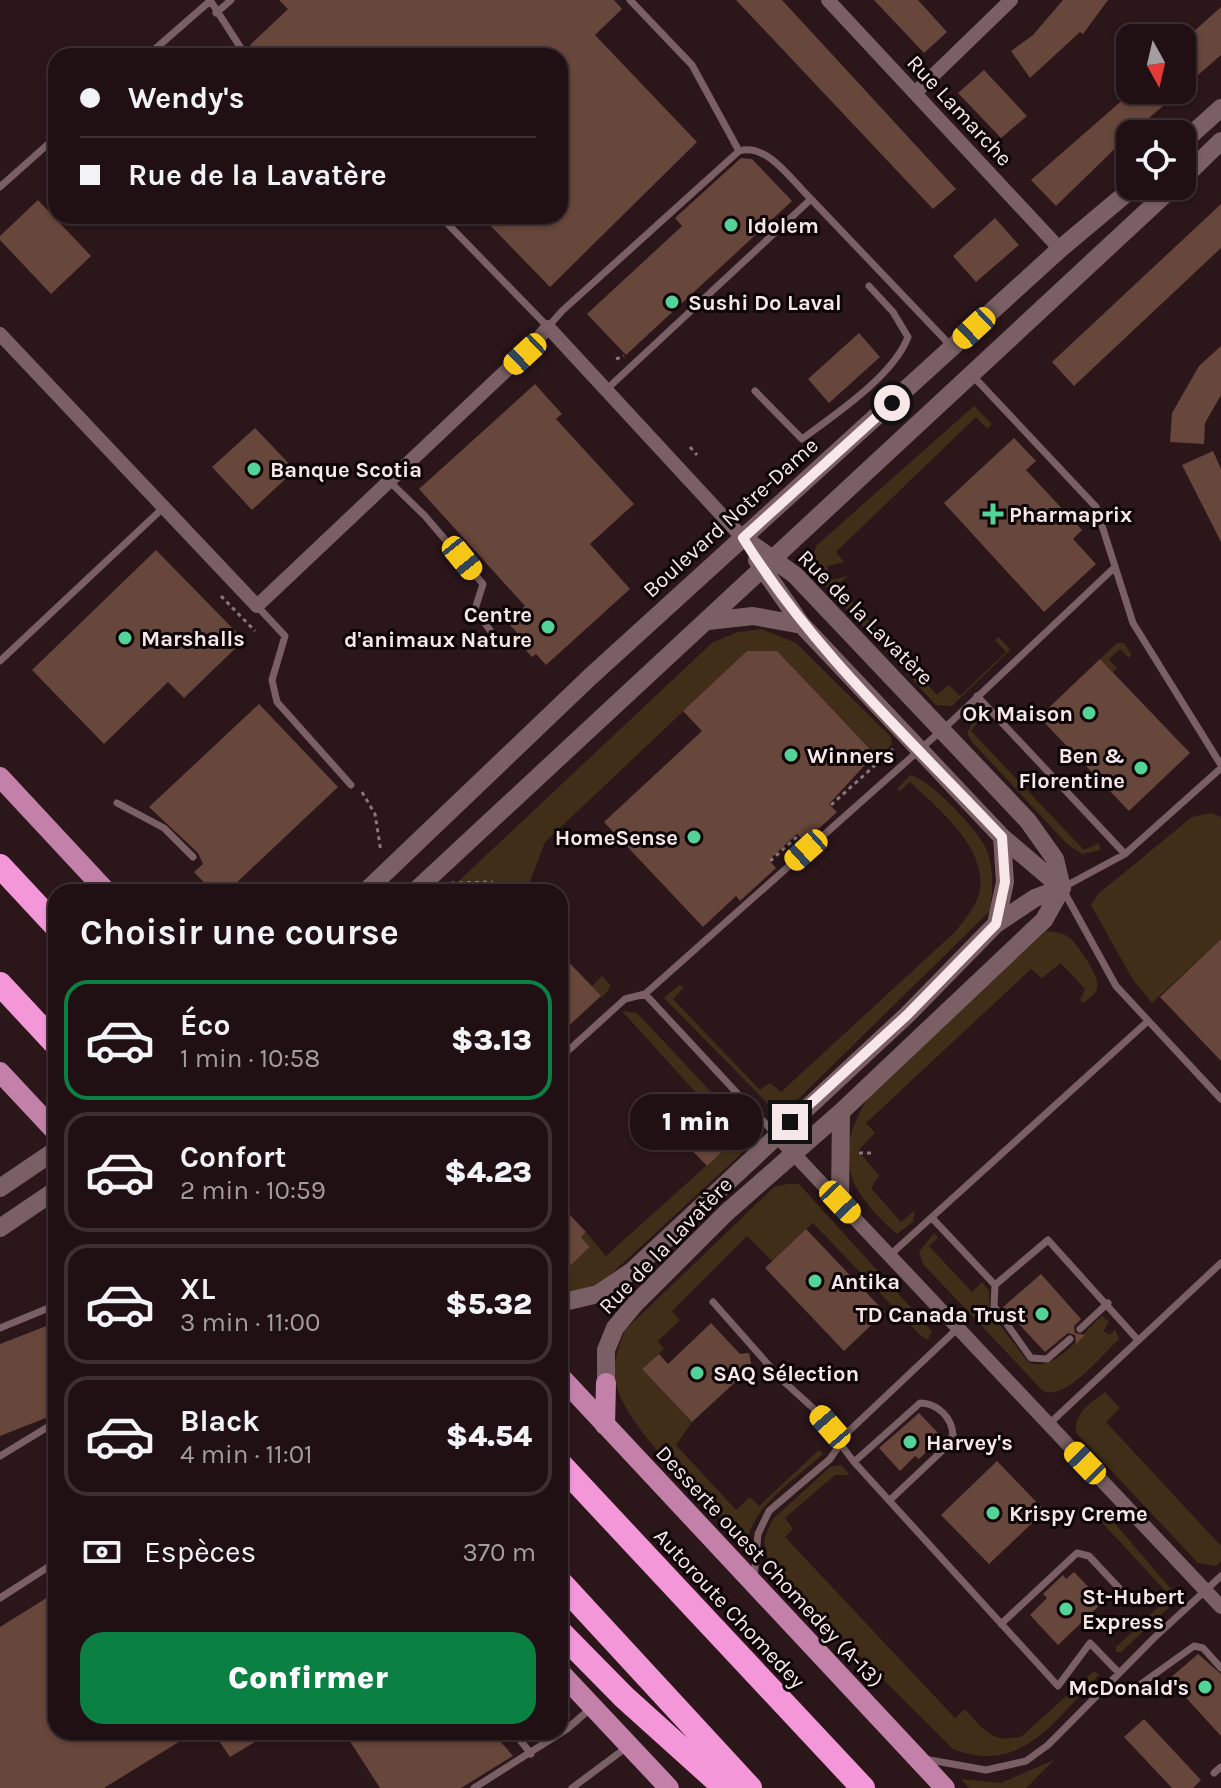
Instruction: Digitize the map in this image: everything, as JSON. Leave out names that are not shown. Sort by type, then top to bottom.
[{"type":"highway","points":[[0,866],[48,917]]},
{"type":"highway","points":[[0,984],[48,1035]]},
{"type":"highway","name":"Autoroute Chomedey","points":[[568,1473],[863,1788]]},
{"type":"highway","points":[[568,1591],[750,1788]]},
{"type":"highway","points":[[568,1640],[624,1697],[725,1788]]},
{"type":"main road","points":[[0,777],[100,884]]},
{"type":"main road","points":[[0,1072],[48,1123]]},
{"type":"main road","points":[[605,1425],[606,1383]]},
{"type":"main road","name":"Desserte ouest Chomedey (A-13)","points":[[568,1385],[945,1788]]},
{"type":"main road","points":[[568,1680],[669,1788]]},
{"type":"street","name":"Rue Lamarche","points":[[828,0],[1060,249]]},
{"type":"street","points":[[915,93],[1011,0]]},
{"type":"street","points":[[1196,130],[1221,108]]},
{"type":"street","points":[[1196,165],[1221,141]]},
{"type":"street","name":"Boulevard Notre-Dame","points":[[373,884],[590,677],[1060,249],[1118,200]]},
{"type":"street","points":[[423,884],[1159,200]]},
{"type":"street","points":[[0,334],[257,606],[548,327]]},
{"type":"street","name":"Rue de la Lavatère","points":[[548,327],[608,388],[767,564],[802,625],[1002,837],[1062,888]]},
{"type":"street","name":"Rue de la Lavatère","points":[[606,1383],[606,1350],[623,1317],[726,1213],[841,1112],[1050,915],[1062,888],[1055,859],[1037,833],[795,575],[767,564]]},
{"type":"street","points":[[708,621],[753,616],[802,625]]},
{"type":"street","points":[[996,924],[1005,882],[1002,837]]},
{"type":"street","name":"Rue de la Lavatère","points":[[568,1302],[587,1299],[623,1278],[907,1015],[996,924],[1035,898],[1062,888]]},
{"type":"street","points":[[840,1202],[841,1112]]},
{"type":"street","points":[[776,1135],[1221,1607]]},
{"type":"street","points":[[0,1188],[48,1156]]},
{"type":"street","points":[[0,1228],[48,1202]]},
{"type":"lane","points":[[156,48],[210,0],[240,48]]},
{"type":"lane","points":[[216,13],[231,0]]},
{"type":"lane","points":[[630,0],[692,65],[739,151]]},
{"type":"lane","points":[[0,187],[48,144]]},
{"type":"lane","points":[[448,224],[548,327],[739,151],[750,148],[765,154],[811,199],[952,348]]},
{"type":"lane","points":[[608,388],[811,199]]},
{"type":"lane","points":[[755,391],[802,439],[840,411],[902,354],[908,337],[893,312],[869,286]]},
{"type":"lane","points":[[972,375],[1096,507],[1133,623],[1221,766],[1125,854],[1062,888],[1116,986],[1221,1099]]},
{"type":"lane","points":[[389,481],[425,516],[483,584],[475,609],[499,643]]},
{"type":"lane","points":[[0,661],[163,508]]},
{"type":"lane","points":[[568,1051],[625,999],[645,994],[942,730],[1115,567]]},
{"type":"lane","points":[[257,606],[285,636],[272,680],[277,702],[351,785]]},
{"type":"lane","points":[[977,696],[1125,854]]},
{"type":"lane","points":[[117,803],[164,828],[193,857]]},
{"type":"lane","points":[[645,994],[776,1135]]},
{"type":"lane","points":[[890,1255],[1148,1021]]},
{"type":"lane","points":[[933,1219],[995,1285],[994,1306],[1031,1358],[1047,1359],[1070,1339]]},
{"type":"lane","points":[[995,1285],[1048,1240],[1108,1303],[1138,1340]]},
{"type":"lane","points":[[1049,1424],[1221,1263]]},
{"type":"lane","points":[[713,1302],[781,1379],[813,1408],[854,1462],[1058,1686],[1090,1643],[1119,1673]]},
{"type":"lane","points":[[1080,1329],[1108,1303]]},
{"type":"lane","points":[[0,1328],[48,1308]]},
{"type":"lane","points":[[754,1583],[758,1534],[764,1518],[777,1502],[830,1459],[840,1444],[958,1328]]},
{"type":"lane","points":[[854,1462],[920,1403],[935,1405],[951,1422],[953,1435],[944,1449],[890,1500]]},
{"type":"lane","points":[[0,1456],[48,1427]]},
{"type":"lane","points":[[1001,1624],[1077,1553],[1089,1556],[1132,1602]]},
{"type":"lane","points":[[0,1598],[48,1567]]},
{"type":"lane","points":[[917,1757],[976,1769],[997,1769],[1026,1761],[1048,1745],[1221,1576]]},
{"type":"lane","points":[[1134,1689],[1194,1646],[1203,1648],[1221,1668]]},
{"type":"lane","points":[[568,1726],[593,1707]]},
{"type":"lane","points":[[520,1740],[531,1754]]},
{"type":"lane","points":[[474,1788],[549,1740]]},
{"type":"lane","points":[[572,1788],[629,1745]]},
{"type":"lane","points":[[1214,1773],[1221,1767]]},
{"type":"lane","points":[[584,1780],[591,1788]]},
{"type":"path","points":[[690,447],[697,455]]},
{"type":"path","points":[[221,596],[255,631]]},
{"type":"path","points":[[831,805],[893,749],[895,741]]},
{"type":"path","points":[[351,785],[363,793],[375,814],[381,856]]},
{"type":"path","points":[[770,861],[798,836]]},
{"type":"path","points":[[447,883],[471,880],[494,884]]},
{"type":"shaded area","points":[[974,406],[992,424],[987,429],[976,417],[836,552],[844,562],[827,566],[832,580],[848,576],[836,585],[937,695],[949,685],[960,696],[1006,652],[995,640],[999,637],[1010,650],[952,706],[936,705],[815,575],[812,556],[817,545]]},
{"type":"shaded area","points":[[762,629],[796,643],[891,737],[892,744],[879,757],[777,652],[747,651],[545,842],[529,884],[456,884],[713,642],[738,632]]},
{"type":"shaded area","points":[[1117,643],[1124,643],[1131,654],[1129,658],[1120,649],[1109,659],[1117,668],[1113,672],[1100,659]]},
{"type":"shaded area","points":[[975,716],[981,718],[971,731],[1084,850],[1099,843],[1100,850],[1082,854],[1067,844],[973,743],[967,734]]},
{"type":"shaded area","points":[[910,775],[939,794],[983,843],[991,867],[990,911],[791,1106],[776,1112],[664,998],[679,985],[684,987],[673,999],[760,1090],[770,1083],[781,1092],[956,931],[977,899],[980,872],[967,842],[910,782],[900,791],[897,789]]},
{"type":"shaded area","points":[[1211,813],[1221,817],[1221,939],[1152,1003],[1133,980],[1091,905],[1098,894],[1192,817]]},
{"type":"shaded area","points":[[1046,931],[1065,935],[1079,949],[1096,978],[1097,989],[1093,995],[1083,1003],[1080,1000],[1085,989],[1061,963],[1042,978],[1031,969],[866,1123],[875,1133],[858,1151],[879,1175],[871,1188],[901,1222],[915,1210],[913,1222],[897,1234],[867,1203],[850,1172],[848,1156],[856,1120],[867,1099]]},
{"type":"shaded area","points":[[568,961],[592,986],[602,976],[611,986],[602,998]]},
{"type":"shaded area","points":[[622,1011],[637,1013],[743,1126],[747,1141],[740,1155],[597,1287],[568,1292],[568,1267],[590,1247],[581,1237],[586,1232],[606,1256],[737,1138]]},
{"type":"shaded area","points":[[799,1184],[932,1331],[928,1340],[921,1336],[813,1223],[772,1261],[747,1236],[672,1311],[680,1320],[658,1341],[664,1349],[642,1369],[692,1422],[676,1445],[736,1510],[750,1497],[759,1506],[819,1450],[823,1454],[765,1506],[750,1531],[747,1545],[672,1468],[635,1423],[616,1383],[615,1362],[625,1330],[774,1187]]},
{"type":"shaded area","points":[[934,1233],[938,1238],[929,1246],[972,1292],[982,1282],[989,1291],[990,1312],[1028,1362],[1038,1364],[1058,1357],[1102,1316],[1109,1322],[1103,1331],[1110,1335],[1115,1329],[1119,1339],[1073,1383],[1052,1392],[1043,1391],[923,1264],[919,1252]]},
{"type":"shaded area","points":[[1105,1392],[1120,1408],[1106,1422],[1221,1546],[1221,1561],[1216,1566],[1198,1563],[1076,1433],[1080,1414]]},
{"type":"shaded area","points":[[841,1465],[850,1475],[835,1475],[785,1518],[793,1529],[785,1537],[955,1718],[965,1709],[983,1729],[996,1737],[1022,1736],[1094,1671],[1099,1675],[1036,1739],[999,1755],[978,1755],[953,1749],[769,1566],[764,1540],[772,1520],[830,1467]]},
{"type":"shaded area","points":[[1105,1512],[1177,1596],[1174,1603],[1121,1652],[1116,1652],[1116,1647],[1170,1596],[1098,1518]]},
{"type":"shaded area","points":[[1054,1760],[1026,1788],[969,1788],[961,1779],[1001,1783]]},
{"type":"building","points":[[279,0],[614,0],[622,9],[595,35],[697,142],[550,287],[489,224],[568,224],[568,48],[253,48],[250,45],[288,9]]},
{"type":"building","points":[[736,0],[782,0],[956,189],[933,209]]},
{"type":"building","points":[[874,0],[918,0],[947,32],[924,53]]},
{"type":"building","points":[[1063,0],[1108,0],[1083,34],[1080,32],[1030,78],[1011,51],[1033,35]]},
{"type":"building","points":[[1221,7],[1221,55],[1196,77],[1196,29]]},
{"type":"building","points":[[984,70],[1027,116],[1001,138],[958,93]]},
{"type":"building","points":[[1118,104],[1165,104],[1147,120],[1116,120],[1116,148],[1056,206],[1031,180]]},
{"type":"building","points":[[741,158],[752,159],[792,201],[626,355],[587,314],[682,226],[675,218]]},
{"type":"building","points":[[38,200],[48,211],[48,224],[61,224],[91,256],[51,294],[0,240],[0,236]]},
{"type":"building","points":[[1221,204],[1221,248],[1074,386],[1052,362]]},
{"type":"building","points":[[995,218],[1019,245],[976,282],[953,256]]},
{"type":"building","points":[[859,333],[880,357],[829,403],[808,379]]},
{"type":"building","points":[[1221,346],[1221,395],[1205,423],[1204,444],[1170,442],[1172,413],[1199,366]]},
{"type":"building","points":[[535,384],[562,414],[556,419],[634,504],[590,544],[630,589],[546,665],[536,654],[532,657],[516,639],[519,635],[507,622],[525,606],[419,489]]},
{"type":"building","name":"Banque Scotia","points":[[255,428],[295,470],[252,510],[212,467]]},
{"type":"building","points":[[1014,438],[1036,461],[1026,470],[1082,530],[1073,539],[1096,564],[1044,612],[944,503]]},
{"type":"building","points":[[1213,451],[1221,469],[1221,542],[1182,465]]},
{"type":"building","points":[[156,550],[244,640],[184,698],[168,682],[104,744],[32,670]]},
{"type":"building","points":[[747,651],[777,651],[875,754],[829,804],[837,812],[804,842],[797,834],[769,860],[776,868],[740,901],[736,896],[703,927],[604,822],[702,731],[683,711]]},
{"type":"building","points":[[1100,659],[1190,753],[1129,811],[1039,717]]},
{"type":"building","points":[[259,704],[338,787],[235,884],[205,884],[194,872],[203,864],[198,853],[149,807]]},
{"type":"building","points":[[1221,939],[1221,1061],[1160,997]]},
{"type":"building","points":[[568,961],[601,996],[568,1027]]},
{"type":"building","points":[[709,1108],[737,1137],[707,1166],[679,1137]]},
{"type":"building","points":[[568,1215],[586,1232],[581,1237],[590,1247],[568,1268]]},
{"type":"building","points":[[806,1229],[885,1312],[844,1351],[765,1268]]},
{"type":"building","name":"TD Canada Trust","points":[[1041,1274],[1081,1319],[1074,1326],[1075,1333],[1085,1335],[1076,1344],[1075,1335],[1068,1333],[1045,1352],[1003,1307]]},
{"type":"building","name":"SAQ Sélection","points":[[711,1323],[740,1354],[749,1353],[753,1372],[744,1374],[692,1422],[642,1369],[659,1354],[668,1364]]},
{"type":"building","points":[[48,1325],[48,1417],[0,1436],[0,1344]]},
{"type":"building","name":"Harvey's","points":[[919,1413],[942,1437],[919,1459],[915,1456],[900,1471],[879,1448]]},
{"type":"building","name":"Krispy Creme","points":[[997,1461],[1045,1511],[989,1564],[941,1515]]},
{"type":"building","name":"St-Hubert Express","points":[[1074,1572],[1103,1602],[1058,1645],[1030,1615],[1047,1598],[1043,1594],[1063,1575],[1066,1579]]},
{"type":"building","points":[[48,1597],[48,1740],[182,1740],[104,1788],[0,1788],[0,1627]]},
{"type":"building","points":[[1198,1654],[1221,1674],[1221,1736],[1169,1679]]},
{"type":"building","points":[[1144,1719],[1201,1780],[1193,1788],[1172,1788],[1124,1737]]},
{"type":"building","points":[[218,1740],[258,1740],[230,1757]]},
{"type":"building","points":[[349,1740],[499,1740],[513,1756],[461,1788],[380,1788]]},
{"type":"place","name":"Idolem","points":[[731,225]]},
{"type":"place","name":"Sushi Do Laval","points":[[672,302]]},
{"type":"place","name":"Banque Scotia","points":[[254,469]]},
{"type":"place","name":"Pharmaprix","points":[[993,514]]},
{"type":"place","name":"Centre d'animaux Nature","points":[[548,627]]},
{"type":"place","name":"Marshalls","points":[[125,638]]},
{"type":"place","name":"Ok Maison","points":[[1089,713]]},
{"type":"place","name":"Winners","points":[[791,755]]},
{"type":"place","name":"Ben & Florentine","points":[[1141,768]]},
{"type":"place","name":"HomeSense","points":[[694,837]]},
{"type":"place","name":"Antika","points":[[815,1281]]},
{"type":"place","name":"TD Canada Trust","points":[[1042,1314]]},
{"type":"place","name":"SAQ Sélection","points":[[697,1373]]},
{"type":"place","name":"Harvey's","points":[[910,1442]]},
{"type":"place","name":"Krispy Creme","points":[[993,1513]]},
{"type":"place","name":"St-Hubert Express","points":[[1066,1609]]},
{"type":"place","name":"McDonald's","points":[[1205,1687]]},
{"type":"route","points":[[790,1122],[907,1015],[996,924],[1004,893],[1002,837],[802,625],[773,587],[743,538],[892,403]]}]
